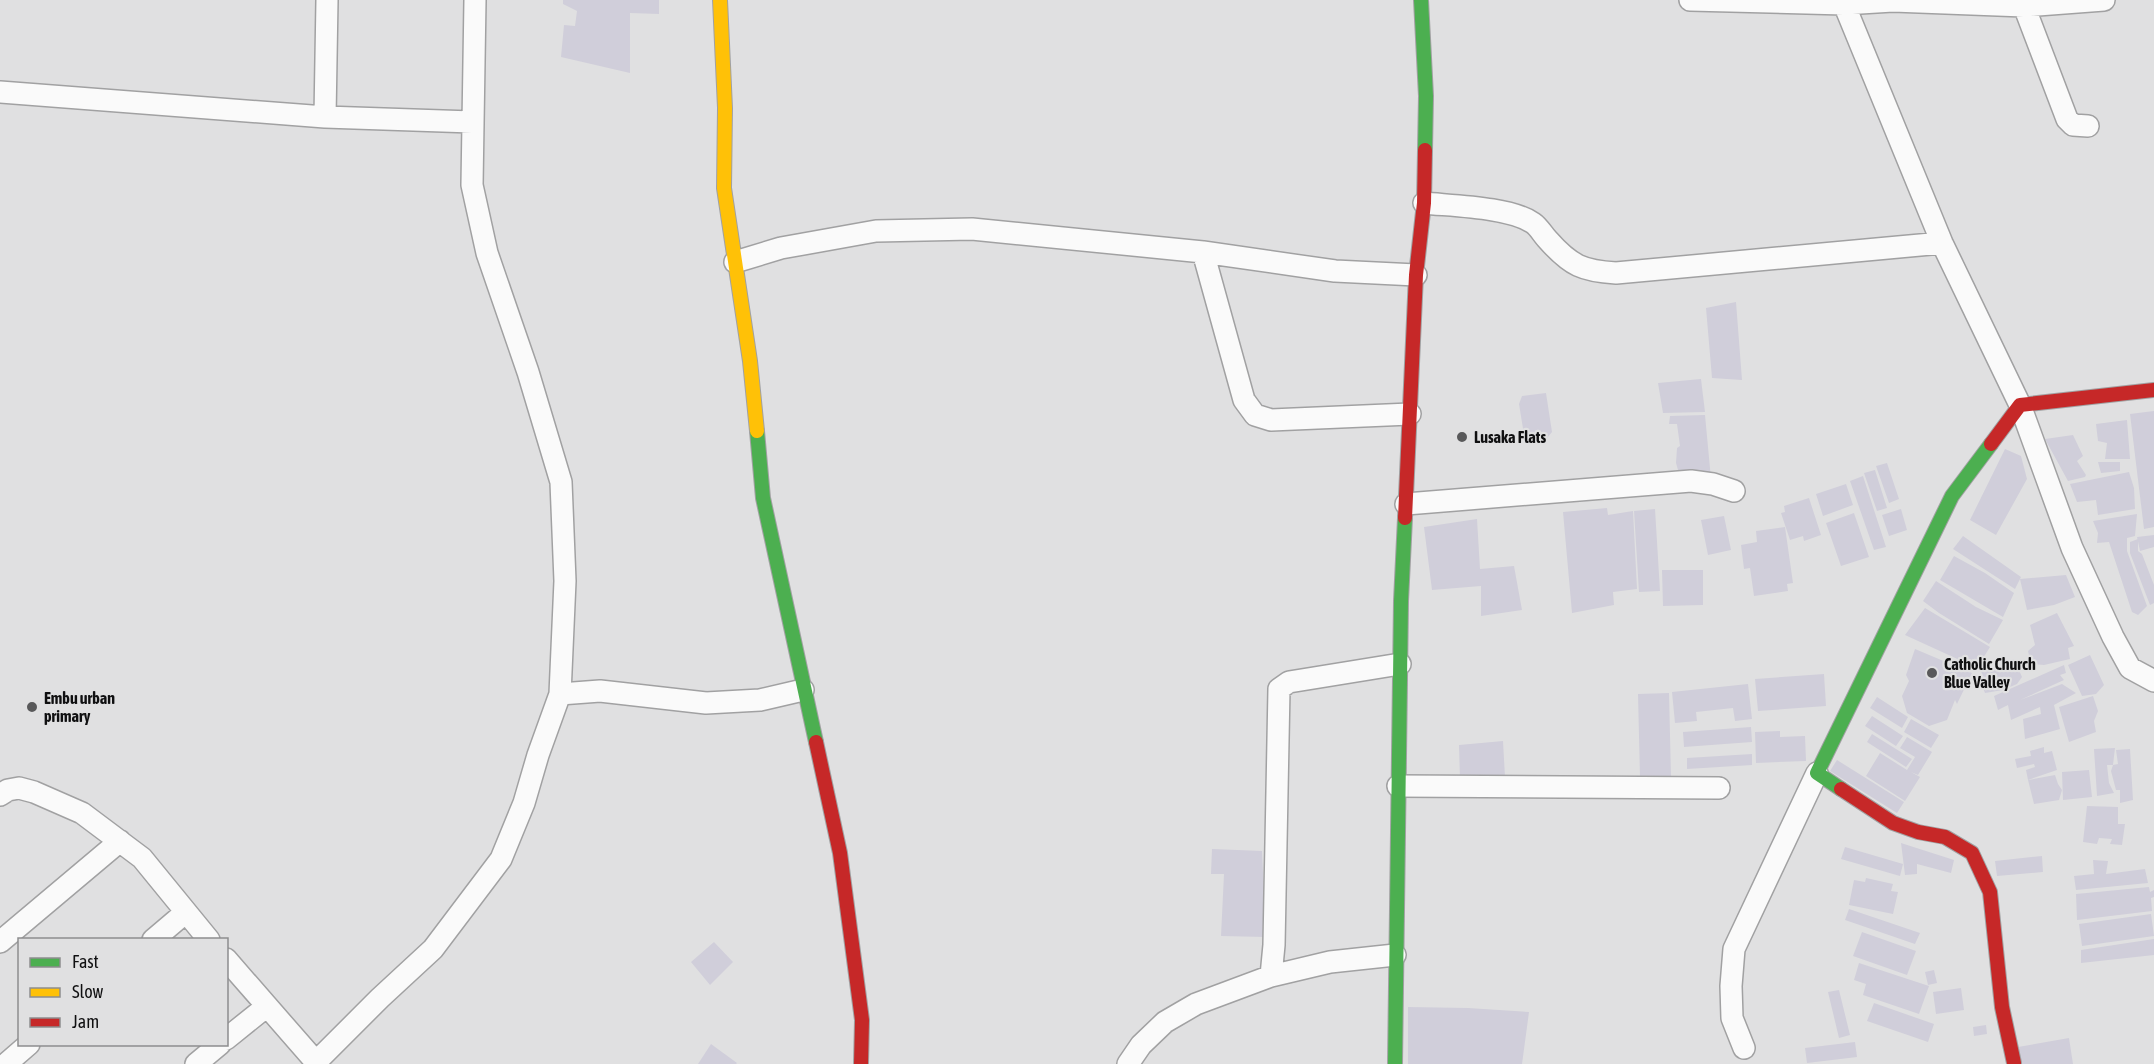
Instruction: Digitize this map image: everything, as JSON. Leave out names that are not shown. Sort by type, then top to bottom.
[{"type":"street","points":[[325,117],[327,0]]},
{"type":"street","points":[[228,961],[314,1063],[433,949],[501,859],[524,803],[560,694],[565,581],[561,482],[528,372],[487,253],[472,185],[475,0]]},
{"type":"street","points":[[720,0],[725,108],[724,188],[750,361],[763,498],[840,854],[862,1020],[861,1064]]},
{"type":"street","points":[[1395,1064],[1400,664],[1416,276],[1424,203],[1426,96],[1420,0]]},
{"type":"street","points":[[1690,0],[1844,4],[1893,1],[2024,6],[2104,0]]},
{"type":"street","points":[[1844,4],[1942,243],[2020,405],[2072,548],[2113,637],[2130,668],[2154,681]]},
{"type":"street","points":[[2024,6],[2067,119],[2073,125],[2088,126]]},
{"type":"street","points":[[0,92],[325,117],[472,122]]},
{"type":"street","points":[[1424,203],[1514,214],[1534,224],[1575,265],[1591,272],[1616,273],[1942,243]]},
{"type":"street","points":[[735,262],[781,248],[876,231],[972,229],[1203,252],[1335,271],[1416,276]]},
{"type":"street","points":[[1203,252],[1244,400],[1255,415],[1271,420],[1410,414]]},
{"type":"street","points":[[1744,1048],[1732,1018],[1731,986],[1734,950],[1952,496],[2020,405],[2154,390]]},
{"type":"street","points":[[1406,504],[1691,481],[1713,484],[1734,491]]},
{"type":"street","points":[[1271,976],[1274,945],[1279,689],[1289,682],[1400,664]]},
{"type":"street","points":[[560,694],[600,691],[706,703],[760,700],[803,690]]},
{"type":"street","points":[[1817,773],[1893,823],[1918,832],[1945,837],[1972,853],[1990,892],[2002,1007],[2014,1063]]},
{"type":"street","points":[[1398,786],[1719,788]]},
{"type":"street","points":[[0,795],[8,790],[20,788],[82,813],[142,858],[208,938]]},
{"type":"street","points":[[0,942],[120,841]]},
{"type":"street","points":[[154,938],[186,912]]},
{"type":"street","points":[[1128,1064],[1142,1045],[1165,1022],[1196,1004],[1271,976],[1330,962],[1395,955]]},
{"type":"street","points":[[228,1037],[267,1006]]},
{"type":"street","points":[[6,1064],[27,1046]]},
{"type":"street","points":[[196,1064],[218,1046]]},
{"type":"building","points":[[563,0],[659,0],[659,14],[630,13],[630,73],[561,57],[564,25],[575,26],[577,11],[563,4]]},
{"type":"building","points":[[1736,302],[1742,380],[1712,378],[1706,308]]},
{"type":"building","points":[[1701,379],[1705,412],[1663,413],[1658,383]]},
{"type":"building","points":[[1546,393],[1552,432],[1543,443],[1535,444],[1525,441],[1519,404],[1522,396]]},
{"type":"building","points":[[2154,411],[2154,527],[2144,529],[2130,414]]},
{"type":"building","points":[[1705,415],[1711,479],[1680,477],[1676,463],[1677,448],[1680,446],[1677,424],[1669,424],[1670,416]]},
{"type":"building","points":[[2127,420],[2130,459],[2105,459],[2107,443],[2098,441],[2096,424]]},
{"type":"building","points":[[2073,435],[2083,456],[2077,461],[2086,475],[2068,481],[2045,439]]},
{"type":"building","points":[[2005,449],[2021,456],[2027,479],[1996,535],[1970,520]]},
{"type":"building","points":[[2098,462],[2120,462],[2120,471],[2101,473]]},
{"type":"building","points":[[1887,463],[1899,499],[1889,503],[1876,466]]},
{"type":"building","points":[[1875,470],[1887,508],[1877,511],[1864,473]]},
{"type":"building","points":[[2129,472],[2134,488],[2135,509],[2098,515],[2096,500],[2077,502],[2070,484]]},
{"type":"building","points":[[1863,476],[1886,547],[1874,550],[1850,481]]},
{"type":"building","points":[[1846,484],[1853,505],[1823,516],[1816,494]]},
{"type":"building","points":[[1809,498],[1821,535],[1804,541],[1803,536],[1790,540],[1781,513],[1785,512],[1784,506]]},
{"type":"building","points":[[1607,508],[1608,515],[1633,511],[1637,589],[1613,592],[1614,605],[1572,613],[1563,512]]},
{"type":"building","points":[[1655,509],[1660,591],[1639,592],[1634,511]]},
{"type":"building","points":[[1901,509],[1907,530],[1889,536],[1882,515]]},
{"type":"building","points":[[1854,513],[1869,557],[1841,566],[1826,523]]},
{"type":"building","points":[[2137,514],[2135,536],[2127,538],[2127,551],[2147,606],[2138,615],[2132,612],[2109,542],[2097,543],[2098,533],[2093,521]]},
{"type":"building","points":[[1724,516],[1731,550],[1708,555],[1701,520]]},
{"type":"building","points":[[1477,519],[1480,569],[1514,566],[1522,610],[1481,616],[1481,586],[1432,590],[1424,527]]},
{"type":"building","points":[[1785,527],[1793,583],[1787,584],[1788,591],[1754,596],[1750,568],[1744,569],[1741,545],[1757,542],[1756,531]]},
{"type":"building","points":[[2154,535],[2154,547],[2140,551],[2137,537]]},
{"type":"building","points":[[1963,536],[2021,577],[2015,589],[1953,549]]},
{"type":"building","points":[[2138,539],[2138,551],[2142,554],[2154,585],[2154,603],[2150,605],[2130,553],[2130,542]]},
{"type":"building","points":[[1954,556],[1985,573],[2014,593],[2003,617],[1940,580]]},
{"type":"building","points":[[1662,570],[1703,570],[1703,605],[1663,606]]},
{"type":"building","points":[[2066,575],[2075,597],[2054,605],[2027,610],[2020,579]]},
{"type":"building","points":[[1936,581],[1976,607],[2003,620],[1989,644],[1923,601]]},
{"type":"building","points":[[1925,608],[1990,647],[1977,668],[1905,635]]},
{"type":"building","points":[[2057,613],[2074,646],[2068,648],[2070,659],[2044,665],[2031,664],[2028,651],[2035,645],[2030,625]]},
{"type":"building","points":[[1915,649],[1972,673],[1957,704],[1955,700],[1947,720],[1929,726],[1907,713],[1902,696],[1909,681],[1906,675]]},
{"type":"building","points":[[2090,655],[2104,685],[2096,694],[2082,696],[2068,665]]},
{"type":"building","points":[[2014,659],[2022,677],[2017,684],[2003,690],[1985,693],[1981,683],[1986,681],[1981,672]]},
{"type":"building","points":[[2064,665],[2066,673],[2060,675],[2064,680],[2020,700],[2062,684],[2076,693],[2054,705],[2060,729],[2025,739],[2023,719],[2041,714],[2040,707],[2011,720],[2008,705],[1998,710],[1994,696]]},
{"type":"building","points":[[1824,674],[1826,706],[1758,711],[1755,679]]},
{"type":"building","points":[[1748,684],[1752,719],[1735,721],[1733,708],[1696,712],[1697,721],[1675,723],[1672,692]]},
{"type":"building","points":[[1669,693],[1671,777],[1640,777],[1638,694]]},
{"type":"building","points":[[2093,696],[2098,711],[2094,721],[2096,732],[2069,742],[2059,707]]},
{"type":"building","points":[[1877,697],[1908,717],[1902,728],[1870,708]]},
{"type":"building","points":[[1872,716],[1903,736],[1896,746],[1865,726]]},
{"type":"building","points":[[1911,719],[1939,735],[1931,748],[1904,732]]},
{"type":"building","points":[[1751,727],[1752,742],[1684,747],[1683,732]]},
{"type":"building","points":[[1780,731],[1780,737],[1805,736],[1806,761],[1756,763],[1755,732]]},
{"type":"building","points":[[1872,734],[1912,759],[1906,767],[1867,742]]},
{"type":"building","points":[[1907,737],[1932,752],[1918,775],[1911,772],[1920,777],[1905,801],[1866,776],[1880,753],[1907,770],[1915,757],[1900,748]]},
{"type":"building","points":[[1503,741],[1505,777],[1460,779],[1459,745]]},
{"type":"building","points":[[2044,747],[2044,753],[2052,751],[2057,770],[2028,780],[2026,770],[2035,767],[2034,764],[2017,768],[2015,759],[2031,756],[2030,751]]},
{"type":"building","points":[[2115,748],[2113,765],[2107,765],[2109,783],[2114,793],[2097,796],[2094,749]]},
{"type":"building","points":[[2130,749],[2133,800],[2120,803],[2120,790],[2116,790],[2111,771],[2113,765],[2118,764],[2116,750]]},
{"type":"building","points":[[1752,754],[1752,765],[1687,769],[1687,758]]},
{"type":"building","points":[[1837,760],[1904,802],[1897,813],[1830,771]]},
{"type":"building","points":[[2089,770],[2092,797],[2063,800],[2062,772]]},
{"type":"building","points":[[2055,775],[2062,790],[2059,800],[2034,804],[2028,780]]},
{"type":"building","points":[[2087,806],[2118,807],[2118,824],[2125,824],[2122,845],[2110,844],[2112,839],[2099,838],[2097,844],[2083,842]]},
{"type":"building","points":[[1901,843],[1954,860],[1951,873],[1917,864],[1917,874],[1905,875]]},
{"type":"building","points":[[1845,847],[1903,864],[1900,876],[1841,859]]},
{"type":"building","points":[[1212,849],[1262,851],[1266,937],[1221,936],[1224,874],[1211,874]]},
{"type":"building","points":[[2042,856],[2043,872],[1997,876],[1995,861]]},
{"type":"building","points":[[2093,860],[2108,861],[2106,874],[2145,869],[2148,883],[2076,890],[2074,876],[2094,874]]},
{"type":"building","points":[[1866,878],[1893,884],[1891,891],[1898,892],[1893,914],[1849,905],[1854,880],[1865,882]]},
{"type":"building","points":[[2149,887],[2150,892],[2154,890],[2154,897],[2151,898],[2152,911],[2077,920],[2076,894]]},
{"type":"building","points":[[1849,909],[1920,933],[1915,944],[1845,920]]},
{"type":"building","points":[[2151,914],[2154,936],[2082,946],[2079,924]]},
{"type":"building","points":[[1862,932],[1916,951],[1907,975],[1853,956]]},
{"type":"building","points":[[2154,939],[2154,955],[2081,963],[2081,950]]},
{"type":"building","points":[[714,942],[733,962],[710,985],[691,962]]},
{"type":"building","points":[[1859,963],[1929,986],[1919,1014],[1863,995],[1866,984],[1854,980]]},
{"type":"building","points":[[1934,970],[1937,983],[1928,985],[1925,972]]},
{"type":"building","points":[[1961,988],[1964,1010],[1936,1014],[1933,992]]},
{"type":"building","points":[[1839,990],[1850,1035],[1839,1038],[1828,992]]},
{"type":"building","points":[[1874,1003],[1934,1024],[1928,1042],[1867,1021]]},
{"type":"building","points":[[1408,1007],[1529,1012],[1522,1064],[1408,1064]]},
{"type":"building","points":[[1986,1025],[1987,1034],[1974,1036],[1973,1027]]},
{"type":"building","points":[[2069,1038],[2073,1064],[2020,1064],[2018,1047]]},
{"type":"building","points":[[1855,1042],[1857,1057],[1807,1063],[1805,1048]]},
{"type":"building","points":[[711,1044],[737,1063],[698,1064]]},
{"type":"traffic: fast","points":[[1421,0],[1426,96],[1425,150]]},
{"type":"traffic: fast","points":[[757,431],[763,498],[816,742]]},
{"type":"traffic: fast","points":[[1841,789],[1817,773],[1952,496],[1991,444]]},
{"type":"traffic: fast","points":[[1395,1064],[1401,601],[1405,518]]},
{"type":"traffic: slow","points":[[720,0],[725,108],[724,188],[750,361],[757,431]]},
{"type":"traffic: jam","points":[[1405,518],[1416,275],[1424,203],[1425,150]]},
{"type":"traffic: jam","points":[[1991,444],[2020,405],[2154,390]]},
{"type":"traffic: jam","points":[[816,742],[840,853],[862,1020],[861,1064]]},
{"type":"traffic: jam","points":[[1841,789],[1893,823],[1918,832],[1945,837],[1972,853],[1990,892],[2002,1007],[2014,1063]]},
{"type":"place","name":"Lusaka Flats","points":[[1462,437]]},
{"type":"place","name":"Catholic Church Blue Valley","points":[[1932,673]]},
{"type":"place","name":"Embu urban primary","points":[[32,707]]}]
